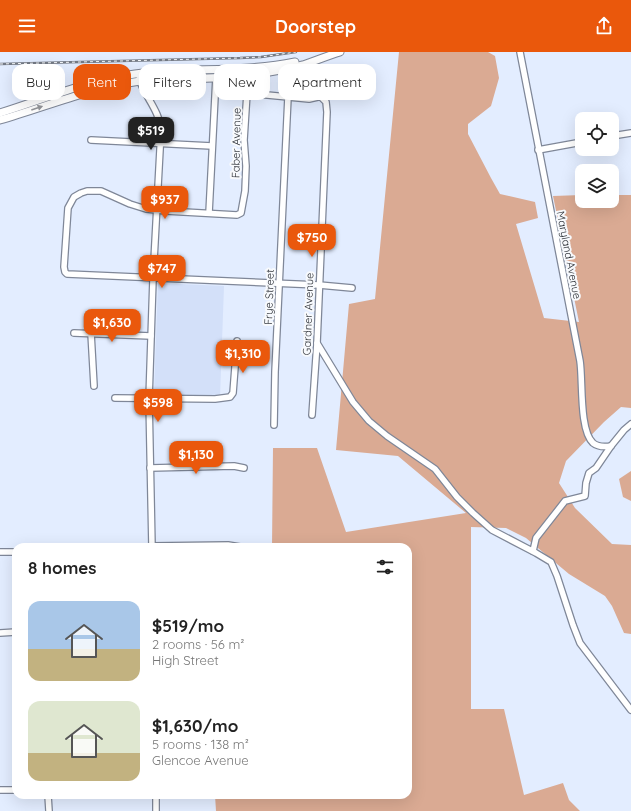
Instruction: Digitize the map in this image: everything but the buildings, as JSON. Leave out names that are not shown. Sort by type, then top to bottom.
[{"type":"main road","points":[[270,70],[286,69],[340,52]]},
{"type":"main road","points":[[0,113],[80,86],[100,81],[139,78]]},
{"type":"main road","points":[[0,120],[85,92],[139,78]]},
{"type":"street","name":"Maryland Avenue","points":[[520,52],[580,361],[581,390],[586,428],[588,436],[594,443],[602,447],[611,446]]},
{"type":"street","points":[[150,100],[159,118],[161,131],[153,279],[149,399],[152,543]]},
{"type":"street","points":[[215,100],[209,213],[157,210],[139,207],[107,193],[98,191],[81,193],[74,197],[69,204],[64,267],[66,273],[153,279],[319,285],[352,288]]},
{"type":"street","name":"Faber Avenue","points":[[209,213],[236,215],[242,211],[246,166],[244,140],[247,100]]},
{"type":"street","name":"Frye Street","points":[[274,425],[288,100]]},
{"type":"street","name":"Gardner Avenue","points":[[312,414],[318,343],[319,285],[327,112],[326,102],[324,100]]},
{"type":"street","points":[[619,135],[631,133]]},
{"type":"street","points":[[91,140],[212,146]]},
{"type":"street","points":[[538,150],[575,143]]},
{"type":"street","points":[[74,332],[151,336]]},
{"type":"street","points":[[91,333],[94,386]]},
{"type":"street","points":[[114,398],[215,399],[230,397],[233,393],[237,341]]},
{"type":"street","points":[[318,343],[342,386],[360,411],[375,427],[396,443],[435,468],[457,497],[472,513],[492,530],[551,562],[580,643],[631,710]]},
{"type":"street","points":[[533,551],[536,538],[565,502],[585,496],[586,483],[589,473],[596,468],[611,446],[631,424]]},
{"type":"street","points":[[150,468],[234,466],[244,468]]},
{"type":"street","points":[[0,552],[12,552]]},
{"type":"street","points":[[0,633],[12,632]]},
{"type":"street","points":[[0,790],[12,790]]},
{"type":"street","points":[[48,799],[49,811]]},
{"type":"street","points":[[156,799],[156,811]]},
{"type":"shaded area","points":[[399,52],[488,52],[495,56],[499,78],[491,106],[468,124],[468,134],[500,194],[535,202],[538,218],[516,224],[544,318],[579,322],[553,196],[575,195],[575,208],[619,208],[619,195],[631,195],[631,408],[621,407],[604,422],[566,461],[559,483],[575,508],[612,544],[631,545],[631,634],[624,633],[612,606],[605,596],[569,574],[526,538],[506,528],[471,527],[471,709],[504,709],[524,795],[563,783],[569,800],[580,811],[216,811],[215,799],[412,799],[412,543],[272,543],[273,448],[317,448],[346,532],[466,513],[398,456],[336,450],[349,304],[375,299]]},
{"type":"shaded area","points":[[158,283],[224,286],[220,397],[154,394]]},
{"type":"shaded area","points":[[631,471],[631,501],[623,497],[619,479]]},
{"type":"railway","points":[[0,64],[240,58],[261,57],[296,52]]}]
